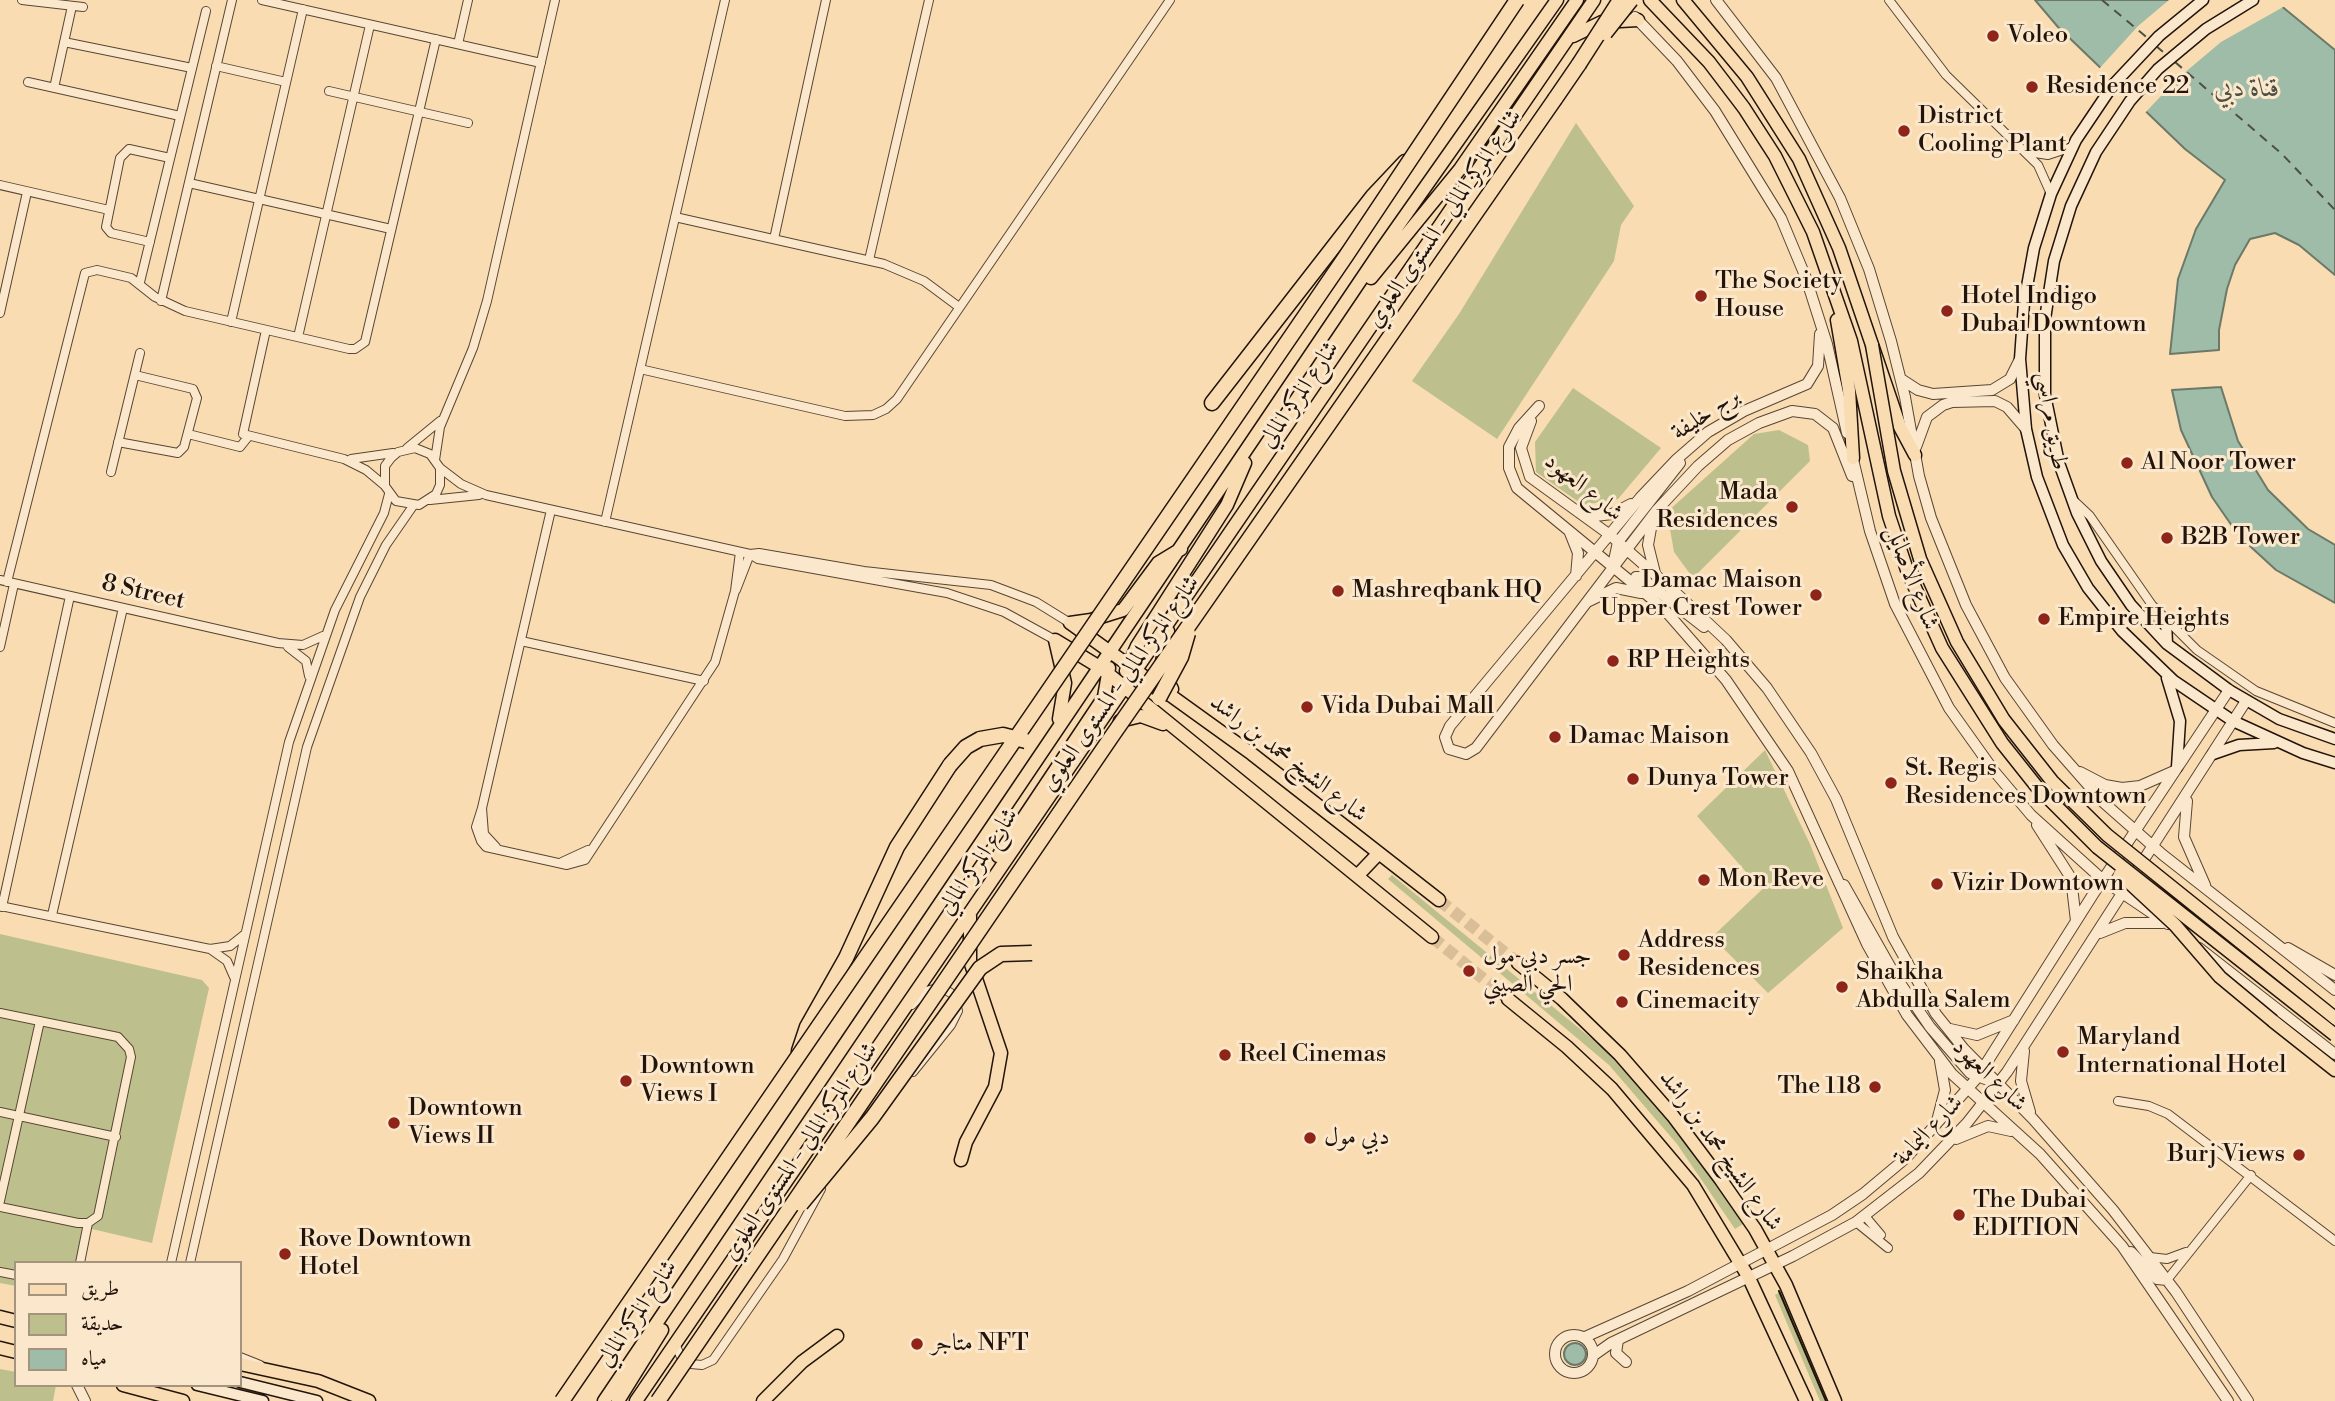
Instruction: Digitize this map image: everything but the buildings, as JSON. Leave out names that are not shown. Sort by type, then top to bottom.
[{"type":"highway","points":[[562,1401],[1517,0]]},
{"type":"highway","points":[[1579,64],[1618,0]]},
{"type":"highway","name":"شارع المركز المالي - المستوى العلوي","points":[[658,1401],[1190,624],[1404,321],[1579,64],[1631,0]]},
{"type":"highway","points":[[1212,403],[1373,196],[1413,154]]},
{"type":"highway","points":[[1159,698],[1184,649],[1190,624]]},
{"type":"highway","points":[[799,1051],[807,1027],[846,958],[897,847],[954,758],[966,747],[988,737],[1011,736],[1027,741]]},
{"type":"highway","points":[[775,1230],[813,1192],[857,1138],[980,968],[1001,954],[1032,953]]},
{"type":"main road","name":"شارع المركز المالي","points":[[604,1401],[1054,732],[1085,688],[1105,671],[1110,654],[1433,174],[1557,0]]},
{"type":"main road","points":[[1331,327],[1460,169],[1577,0]]},
{"type":"main road","name":"شارع المركز المالي","points":[[1139,655],[1171,621],[1594,0]]},
{"type":"main road","name":"شارع الأصايل","points":[[1650,0],[1709,62],[1760,131],[1801,207],[1834,285],[1842,312],[1863,391],[1886,507],[1907,570],[1929,622],[1970,697],[2002,743],[2044,794],[2097,847],[2335,1035]]},
{"type":"main road","name":"شارع الأصايل","points":[[1683,0],[1747,77],[1799,159],[1839,248],[1872,345],[1894,471],[1920,559],[1956,642],[2004,720],[2052,781],[2107,835],[2335,1018]]},
{"type":"main road","name":"طريق مراسي","points":[[2203,0],[2159,36],[2127,68],[2074,144],[2051,194],[2028,275],[2021,359],[2026,429],[2044,500],[2075,567],[2110,617],[2162,670],[2216,711],[2278,743],[2335,763]]},
{"type":"main road","name":"طريق مراسي","points":[[2253,0],[2206,29],[2158,69],[2124,109],[2096,152],[2062,233],[2049,290],[2044,338],[2048,411],[2059,463],[2091,542],[2115,583],[2167,644],[2246,701],[2279,719],[2335,739]]},
{"type":"main road","points":[[1567,40],[1602,22],[1637,20]]},
{"type":"main road","points":[[1834,285],[1851,402],[1853,458]]},
{"type":"main road","points":[[1872,345],[1900,427],[1914,454]]},
{"type":"main road","points":[[1125,687],[1139,655],[1227,505],[1248,449]]},
{"type":"main road","points":[[1070,622],[1091,620],[1123,610],[1158,563],[1182,549]]},
{"type":"main road","points":[[1171,621],[1161,667],[1182,704]]},
{"type":"main road","points":[[2166,621],[2167,644]]},
{"type":"main road","name":"شارع الشيخ محمد بن راشد","points":[[1070,622],[1110,654],[1252,754],[1439,900]]},
{"type":"main road","points":[[1054,732],[1065,693],[1055,640]]},
{"type":"main road","name":"شارع الشيخ محمد بن راشد","points":[[1055,640],[1105,671],[1432,937]]},
{"type":"main road","points":[[2162,670],[2178,710],[2176,769]]},
{"type":"main road","points":[[986,889],[995,861],[1104,697],[1105,671]]},
{"type":"main road","name":"شارع المركز المالي","points":[[636,1401],[1125,687]]},
{"type":"main road","points":[[1085,688],[1100,689],[1104,697]]},
{"type":"main road","points":[[1084,748],[1128,717],[1149,718],[1171,727]]},
{"type":"main road","points":[[2213,754],[2239,745],[2278,743]]},
{"type":"main road","points":[[2097,847],[2119,874],[2175,925],[2220,977],[2335,1070]]},
{"type":"main road","points":[[1358,875],[1378,855]]},
{"type":"main road","points":[[961,1160],[966,1142],[995,1087],[1000,1053],[970,961],[968,940],[972,909]]},
{"type":"main road","name":"شارع الشيخ محمد بن راشد","points":[[1518,963],[1591,1026],[1647,1085],[1698,1147],[1776,1265],[1803,1320],[1835,1401]]},
{"type":"main road","name":"شارع الشيخ محمد بن راشد","points":[[1508,999],[1567,1046],[1633,1112],[1693,1185],[1749,1278],[1806,1401]]},
{"type":"main road","points":[[618,1401],[660,1334],[670,1306]]},
{"type":"main road","points":[[763,1401],[802,1362],[837,1336]]},
{"type":"main road","points":[[242,1364],[318,1381],[369,1401]]},
{"type":"main road","points":[[242,1382],[317,1401]]},
{"type":"main road","points":[[130,1387],[179,1400]]},
{"type":"main road","points":[[205,1387],[264,1401]]},
{"type":"street","points":[[22,0],[83,7]]},
{"type":"street","points":[[161,301],[232,0]]},
{"type":"street","points":[[262,0],[541,63]]},
{"type":"street","points":[[458,44],[468,0]]},
{"type":"street","points":[[430,500],[440,485],[438,464],[444,416],[468,360],[487,301],[555,0]]},
{"type":"street","points":[[605,522],[725,0]]},
{"type":"street","points":[[774,239],[826,0]]},
{"type":"street","points":[[869,260],[929,0]]},
{"type":"street","points":[[640,369],[845,416],[873,415],[897,399],[1170,0]]},
{"type":"street","name":"شارع الأصايل","points":[[1618,0],[1700,90],[1757,174],[1790,238],[1819,320],[1860,493],[1895,604],[1929,674],[1970,740],[2031,815],[2103,880],[2171,926],[2335,1054]]},
{"type":"street","name":"شارع الأصايل","points":[[1716,0],[1765,60],[1826,169],[1869,269],[1901,378],[1914,454],[1938,539],[1979,630],[2020,701],[2071,766],[2135,831],[2335,990]]},
{"type":"street","points":[[1889,0],[1955,85],[2023,150],[2044,174],[2051,194]]},
{"type":"street","points":[[54,88],[72,6]]},
{"type":"street","points":[[231,321],[303,9]]},
{"type":"street","points":[[140,282],[206,11]]},
{"type":"street","points":[[298,337],[370,24]]},
{"type":"street","points":[[0,647],[7,582],[81,280],[85,273],[93,270],[140,282],[161,301],[185,311],[355,349],[365,342],[436,39]]},
{"type":"street","points":[[64,42],[192,68]]},
{"type":"street","points":[[216,66],[286,82]]},
{"type":"street","points":[[29,82],[180,116]]},
{"type":"street","points":[[329,91],[468,123]]},
{"type":"street","points":[[2023,150],[2048,155],[2074,144]]},
{"type":"street","points":[[150,242],[111,233],[106,227],[120,158],[125,151],[170,158]]},
{"type":"street","points":[[189,183],[391,229]]},
{"type":"street","points":[[0,186],[109,210]]},
{"type":"street","points":[[0,313],[27,191]]},
{"type":"street","points":[[675,217],[869,260],[918,277],[959,307]]},
{"type":"street","name":"برج خليفة","points":[[1581,607],[1476,748],[1459,755],[1449,749],[1447,731],[1597,552],[1618,542],[1640,498],[1692,445],[1735,416],[1807,384],[1818,366],[1819,320]]},
{"type":"street","points":[[188,434],[240,447],[247,442],[243,429],[266,330]]},
{"type":"street","points":[[111,472],[140,353]]},
{"type":"street","points":[[1901,378],[1918,390],[1933,394],[1984,392],[2007,383],[2021,359]]},
{"type":"street","points":[[118,442],[173,454],[184,447],[188,434],[196,391],[135,374]]},
{"type":"street","points":[[1914,454],[1927,416],[1942,405],[1952,402],[1995,401],[2007,407],[2026,429]]},
{"type":"street","name":"شارع العهود","points":[[2228,1401],[2122,1246],[2073,1188],[2023,1137],[1983,1104],[1938,1057],[1906,1015],[1879,968],[1805,804],[1769,740],[1703,651],[1613,565],[1522,493],[1509,468],[1508,454],[1512,441],[1539,406],[1523,438],[1525,468],[1537,484],[1587,517],[1618,542],[1726,640],[1782,709],[1824,776],[1858,846],[1893,937],[1918,985],[1946,1027],[2033,1119],[2113,1210],[2167,1280],[2248,1401]]},
{"type":"street","points":[[1618,542],[1656,511],[1698,466],[1728,440],[1759,423],[1792,411],[1815,414],[1833,428],[1860,493]]},
{"type":"street","points":[[385,486],[385,466],[444,416]]},
{"type":"street","points":[[247,437],[344,459],[366,470],[404,505],[486,495]]},
{"type":"street","points":[[1581,607],[1613,565],[1618,542],[1692,445]]},
{"type":"street","points":[[344,459],[372,458],[403,450],[423,450],[461,484],[486,495],[750,554],[760,553],[864,571],[990,586],[1036,602],[1070,622]]},
{"type":"street","points":[[171,1261],[279,779],[309,678],[325,635],[346,584],[384,513],[389,494]]},
{"type":"street","points":[[1587,517],[1612,514],[1640,498]]},
{"type":"street","points":[[2071,498],[2090,516],[2133,580],[2166,621],[2206,657],[2249,687],[2335,723]]},
{"type":"street","points":[[190,1261],[307,747],[360,597],[386,545],[413,506]]},
{"type":"street","points":[[551,510],[482,808],[484,834],[501,850],[561,863],[574,859],[590,848],[704,681],[720,652],[735,591],[740,552]]},
{"type":"street","points":[[1656,511],[1648,545],[1657,577]]},
{"type":"street","points":[[1568,530],[1578,554],[1575,579]]},
{"type":"street","points":[[735,591],[750,554]]},
{"type":"street","points":[[750,554],[758,559],[947,593],[1015,617],[1055,640]]},
{"type":"street","points":[[1634,584],[1636,577],[1642,578],[1726,640]]},
{"type":"street","name":"8 Street","points":[[7,582],[278,643]]},
{"type":"street","points":[[1581,607],[1602,592],[1616,588],[1647,595]]},
{"type":"street","points":[[70,596],[1,906],[210,949],[230,946],[244,936]]},
{"type":"street","points":[[52,915],[122,608]]},
{"type":"street","points":[[278,643],[303,645],[325,635]]},
{"type":"street","points":[[521,640],[704,681]]},
{"type":"street","points":[[278,643],[301,654],[309,670],[309,678]]},
{"type":"street","name":"شارع اليمامة","points":[[1585,1337],[1616,1326],[1767,1250],[1863,1194],[1892,1171],[1977,1078],[2076,921],[2229,691]]},
{"type":"street","name":"شارع اليمامة","points":[[1594,1355],[1618,1340],[1776,1265],[1866,1216],[1905,1186],[1949,1142],[1983,1104],[2027,1041],[2246,701]]},
{"type":"street","points":[[2071,766],[2093,779],[2122,788],[2140,786],[2176,769]]},
{"type":"street","points":[[2190,790],[2183,823],[2184,837],[2208,890]]},
{"type":"street","points":[[2031,815],[2071,878],[2076,921]]},
{"type":"street","points":[[1838,878],[1856,900],[1889,964],[1921,1015],[1964,1068],[1977,1078],[1998,1084]]},
{"type":"street","points":[[2094,938],[2125,923],[2153,922],[2171,926]]},
{"type":"street","points":[[2272,940],[2335,975]]},
{"type":"street","points":[[210,949],[227,961],[234,977]]},
{"type":"street","points":[[675,1344],[681,1357],[691,1364],[702,1366],[717,1356],[783,1259],[825,1183],[951,1025],[958,1011],[958,1002],[948,990],[933,988],[900,1017]]},
{"type":"street","points":[[0,1013],[118,1037],[129,1049],[131,1065],[100,1210],[88,1223],[80,1261]]},
{"type":"street","points":[[1946,1027],[1977,1035],[2015,1020]]},
{"type":"street","points":[[0,1201],[40,1021]]},
{"type":"street","points":[[2027,1041],[2021,1081],[2033,1119]]},
{"type":"street","points":[[1934,1128],[1945,1090],[1938,1057]]},
{"type":"street","points":[[2118,1101],[2149,1105],[2168,1114],[2335,1241]]},
{"type":"street","points":[[0,1112],[116,1138]]},
{"type":"street","points":[[1949,1142],[1988,1126],[2002,1127],[2023,1137]]},
{"type":"street","points":[[2122,1246],[2138,1258],[2157,1279],[2167,1280],[2251,1175]]},
{"type":"street","points":[[0,1207],[88,1223]]},
{"type":"street","points":[[1856,1222],[1890,1246],[1866,1216]]},
{"type":"street","points":[[2150,1257],[2172,1258],[2189,1250]]},
{"type":"street","points":[[1571,1335],[1585,1337],[1594,1355],[1588,1367],[1574,1374],[1567,1372],[1556,1362],[1555,1350],[1561,1340],[1571,1335]]},
{"type":"street","points":[[1618,1340],[1616,1353],[1626,1362]]},
{"type":"street","points":[[242,1358],[265,1369]]},
{"type":"street","points":[[161,1401],[179,1400]]},
{"type":"green space","points":[[1576,123],[1634,206],[1621,225],[1614,261],[1497,439],[1412,381],[1459,314]]},
{"type":"green space","points":[[1573,388],[1661,448],[1618,499],[1583,505],[1536,472],[1535,442]]},
{"type":"green space","points":[[1779,430],[1808,445],[1810,461],[1693,578],[1674,552],[1667,512],[1754,434]]},
{"type":"green space","points":[[1765,750],[1810,844],[1843,928],[1768,993],[1712,937],[1772,880],[1761,889],[1697,816]]},
{"type":"green space","points":[[1392,875],[1602,1047],[1665,1114],[1723,1190],[1743,1224],[1735,1229],[1677,1144],[1609,1065],[1388,879]]},
{"type":"green space","points":[[0,934],[202,980],[209,988],[152,1243],[92,1229],[84,1261],[14,1261],[14,1286],[0,1283]]},
{"type":"green space","points":[[1784,1290],[1830,1401],[1820,1401],[1775,1295]]},
{"type":"green space","points":[[0,1369],[14,1372],[14,1387],[56,1387],[53,1401],[0,1401]]},
{"type":"water","name":"قناة دبي","points":[[2035,0],[2274,0],[2335,50],[2335,275],[2299,245],[2275,233],[2250,239],[2235,265],[2227,289],[2219,330],[2219,350],[2170,354],[2178,279],[2196,229],[2225,180],[2185,149],[2058,27]]},
{"type":"water","points":[[2221,387],[2238,441],[2268,490],[2308,529],[2335,545],[2335,603],[2276,570],[2239,536],[2212,497],[2181,430],[2172,390]]},
{"type":"water","points":[[1571,1343],[1579,1343],[1586,1350],[1586,1358],[1579,1365],[1571,1365],[1564,1358],[1564,1350]]},
{"type":"pier","points":[[2169,0],[2279,0],[2285,6],[2221,42],[2176,80],[2144,114],[2098,70],[2138,26]]},
{"type":"ferry route","points":[[2102,0],[2150,40]]},
{"type":"ferry route","points":[[2156,46],[2168,56]]},
{"type":"ferry route","points":[[2175,62],[2282,154],[2335,210]]},
{"type":"tunnel","points":[[1439,900],[1518,963]]},
{"type":"tunnel","points":[[1432,937],[1508,999]]},
{"type":"tram line","points":[[1779,1291],[1826,1401]]},
{"type":"place","name":"Voleo","points":[[1993,36]]},
{"type":"place","name":"Residence 22","points":[[2032,87]]},
{"type":"place","name":"District Cooling Plant","points":[[1904,131]]},
{"type":"place","name":"The Society House","points":[[1701,296]]},
{"type":"place","name":"Hotel Indigo Dubai Downtown","points":[[1947,311]]},
{"type":"place","name":"Al Noor Tower","points":[[2127,463]]},
{"type":"place","name":"Mada Residences","points":[[1792,507]]},
{"type":"place","name":"B2B Tower","points":[[2167,538]]},
{"type":"place","name":"Mashreqbank HQ","points":[[1338,591]]},
{"type":"place","name":"Damac Maison Upper Crest Tower","points":[[1816,595]]},
{"type":"place","name":"Empire Heights","points":[[2044,619]]},
{"type":"place","name":"RP Heights","points":[[1613,661]]},
{"type":"place","name":"Vida Dubai Mall","points":[[1307,707]]},
{"type":"place","name":"Damac Maison","points":[[1555,737]]},
{"type":"place","name":"Dunya Tower","points":[[1633,779]]},
{"type":"place","name":"St. Regis Residences Downtown","points":[[1891,783]]},
{"type":"place","name":"Mon Reve","points":[[1704,880]]},
{"type":"place","name":"Vizir Downtown","points":[[1937,884]]},
{"type":"place","name":"Address Residences","points":[[1624,955]]},
{"type":"place","name":"جسر دبي مول الحي الصيني","points":[[1469,971]]},
{"type":"place","name":"Shaikha Abdulla Salem","points":[[1842,987]]},
{"type":"place","name":"Cinemacity","points":[[1622,1002]]},
{"type":"place","name":"Maryland International Hotel","points":[[2063,1052]]},
{"type":"place","name":"Reel Cinemas","points":[[1225,1055]]},
{"type":"place","name":"Downtown Views I","points":[[626,1081]]},
{"type":"place","name":"The 118","points":[[1875,1087]]},
{"type":"place","name":"Downtown Views II","points":[[394,1123]]},
{"type":"place","name":"دبي مول","points":[[1310,1138]]},
{"type":"place","name":"Burj Views","points":[[2299,1155]]},
{"type":"place","name":"The Dubai EDITION","points":[[1959,1215]]},
{"type":"place","name":"Rove Downtown Hotel","points":[[285,1254]]},
{"type":"place","name":"متاجر NFT","points":[[917,1344]]}]
